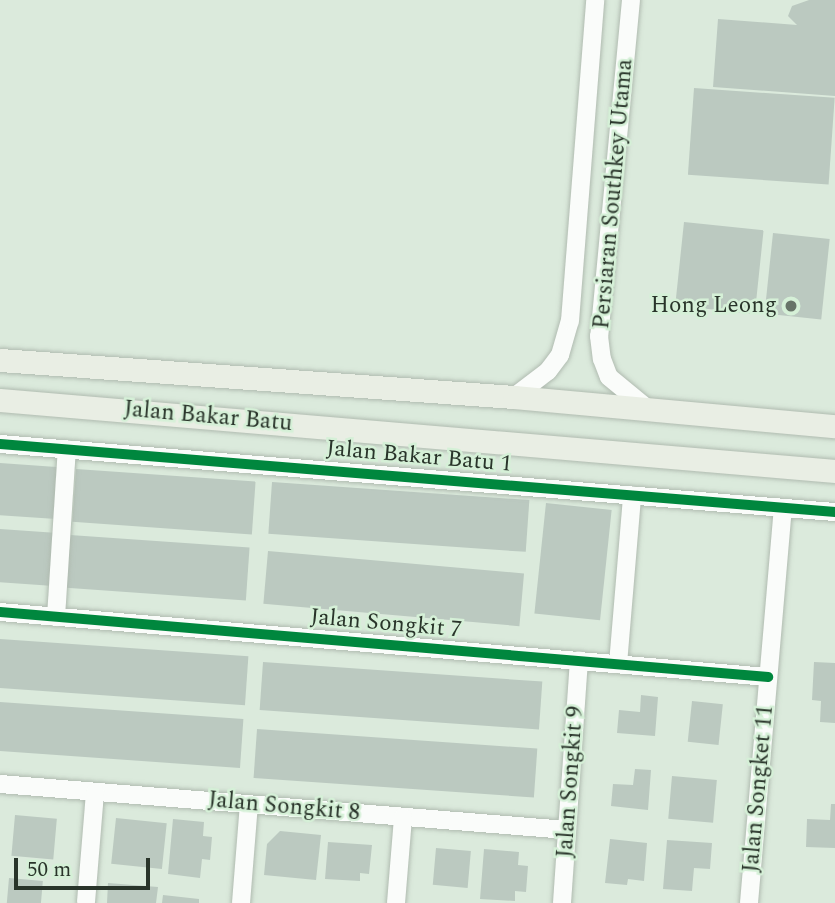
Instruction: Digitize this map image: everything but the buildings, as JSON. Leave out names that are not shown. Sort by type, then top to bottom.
[{"type":"main road","name":"Jalan Bakar Batu","points":[[0,360],[514,397],[835,426]]},
{"type":"main road","name":"Jalan Bakar Batu","points":[[0,400],[835,471]]},
{"type":"street","name":"Persiaran Southkey Utama","points":[[514,397],[548,371],[560,355],[570,321],[595,0]]},
{"type":"street","name":"Persiaran Southkey Utama","points":[[631,0],[599,336],[602,359],[609,377],[649,410]]},
{"type":"street","name":"Jalan Bakar Batu 1","points":[[0,444],[835,512]]},
{"type":"street","points":[[56,617],[67,449]]},
{"type":"street","points":[[618,664],[632,496]]},
{"type":"street","name":"Jalan Songket 11","points":[[749,903],[783,508]]},
{"type":"street","name":"Jalan Songkit 7","points":[[0,612],[768,677]]},
{"type":"street","name":"Jalan Songkit 9","points":[[562,903],[579,661]]},
{"type":"street","name":"Jalan Songkit 8","points":[[0,785],[567,830]]},
{"type":"street","points":[[86,902],[95,792]]},
{"type":"street","points":[[241,903],[249,804]]},
{"type":"street","points":[[396,903],[403,817]]},
{"type":"cycle path","points":[[0,444],[835,512]]},
{"type":"cycle path","points":[[0,612],[768,677]]},
{"type":"place","name":"Hong Leong","points":[[791,306]]}]
